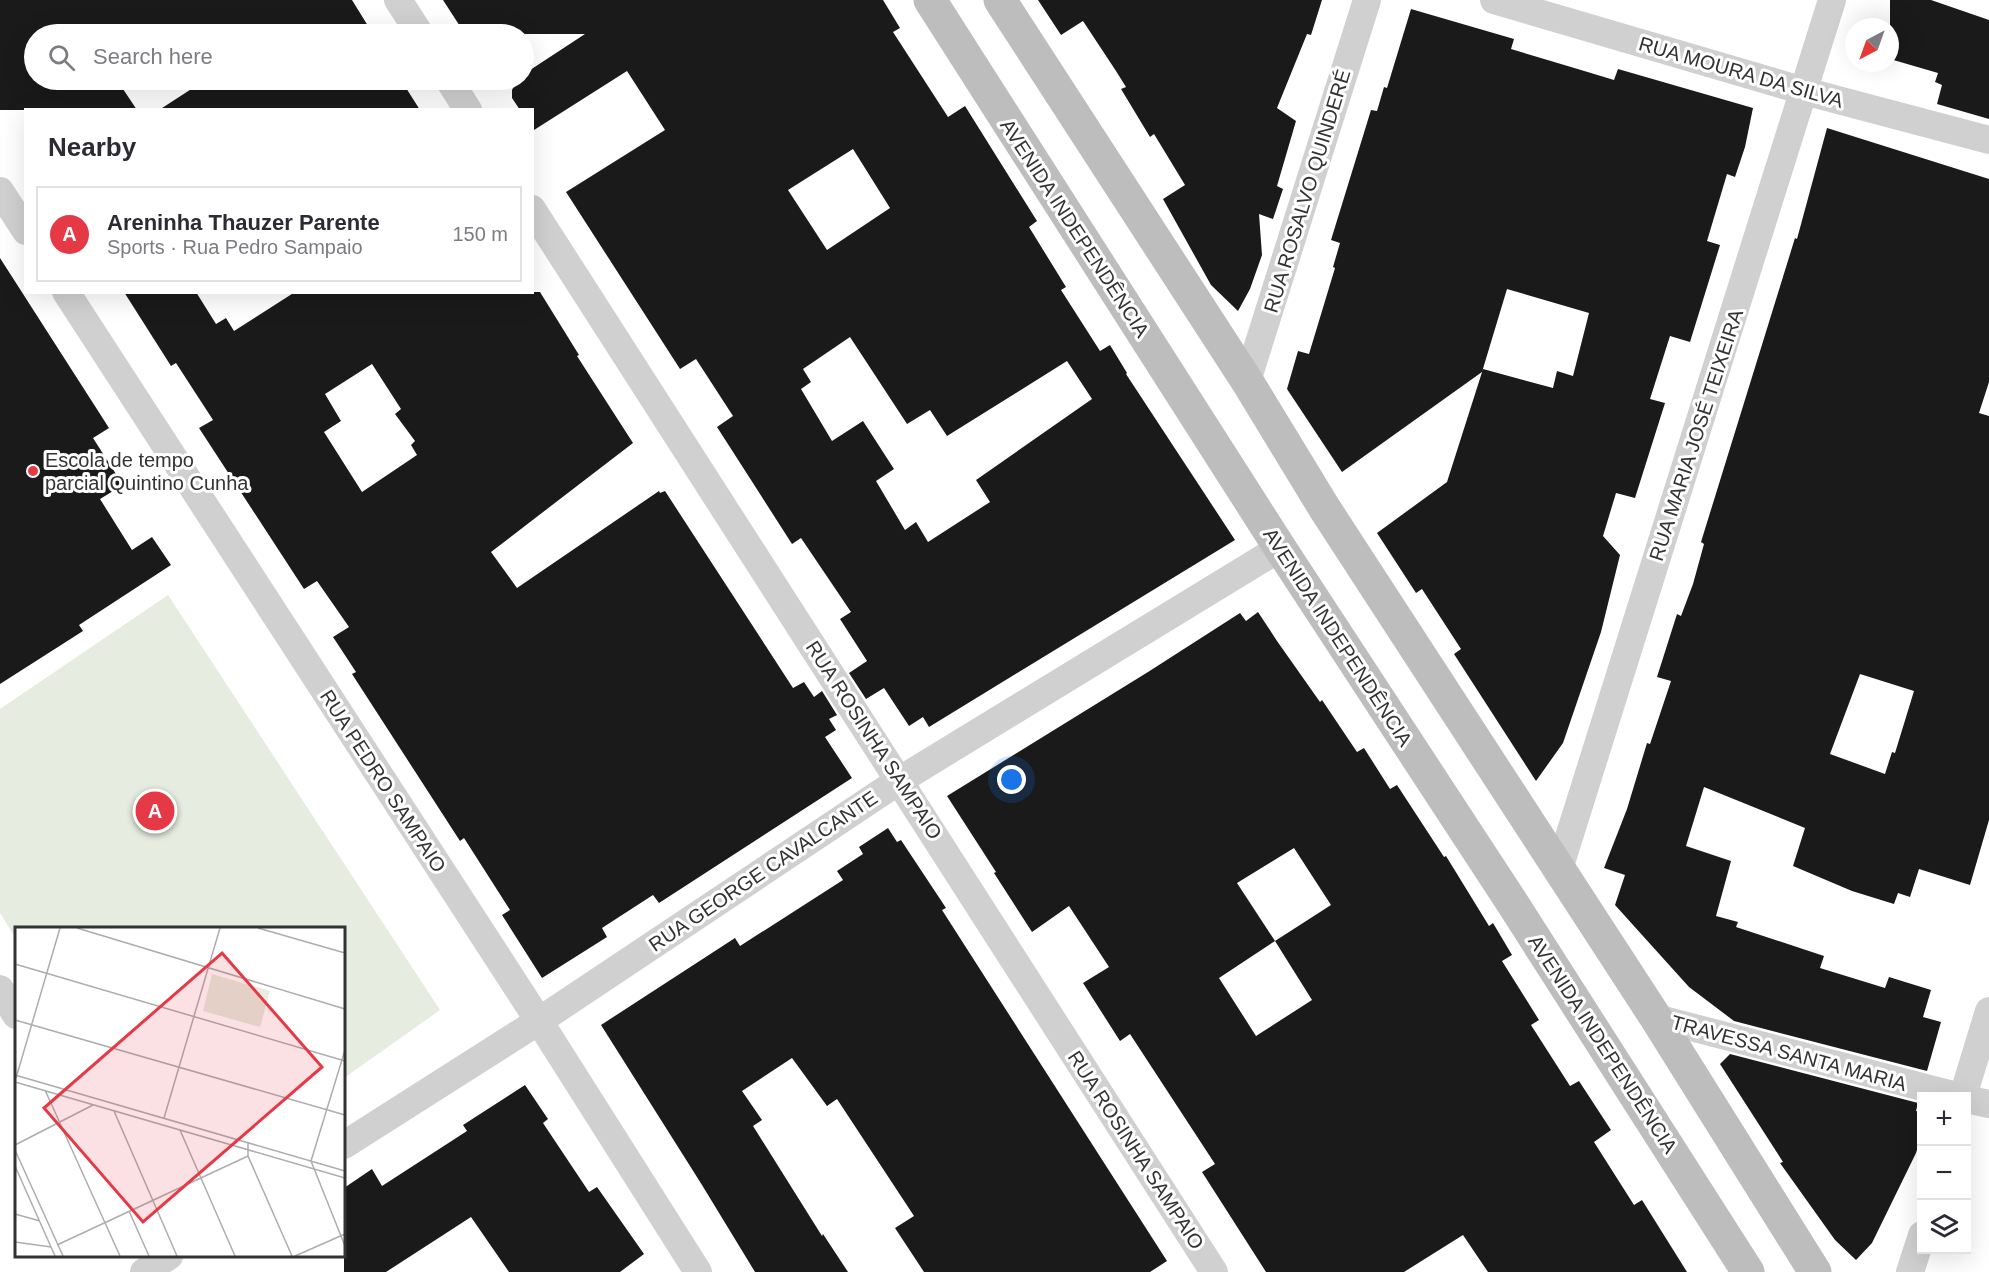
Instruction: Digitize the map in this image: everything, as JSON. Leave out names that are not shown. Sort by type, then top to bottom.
[{"type":"main road","name":"AVENIDA INDEPENDÊNCIA","points":[[930,0],[1280,548],[1513,904],[1748,1272]]},
{"type":"main road","points":[[1000,0],[1248,381],[1325,509],[1656,1018],[1815,1272]]},
{"type":"street","points":[[398,0],[414,24]]},
{"type":"street","name":"RUA ROSALVO QUINDERÉ","points":[[1248,381],[1367,0]]},
{"type":"street","name":"RUA MOURA DA SILVA","points":[[1494,0],[1804,91],[1989,140]]},
{"type":"street","name":"RUA MARIA JOSÉ TEIXEIRA","points":[[1558,869],[1832,0]]},
{"type":"street","points":[[455,90],[467,108]]},
{"type":"street","points":[[0,191],[24,228]]},
{"type":"street","name":"RUA ROSINHA SAMPAIO","points":[[534,212],[1214,1272]]},
{"type":"street","name":"RUA PEDRO SAMPAIO","points":[[67,294],[539,1021],[698,1272]]},
{"type":"street","name":"RUA GEORGE CAVALCANTE","points":[[345,1144],[539,1021],[900,780],[1280,548]]},
{"type":"street","points":[[0,989],[15,1013]]},
{"type":"street","points":[[1967,1092],[1989,1011]]},
{"type":"street","name":"TRAVESSA SANTA MARIA","points":[[1656,1018],[1942,1092]]},
{"type":"street","points":[[1971,1100],[1989,1104]]},
{"type":"street","points":[[1910,1272],[1917,1250]]},
{"type":"street","points":[[144,1272],[167,1257]]},
{"type":"street","points":[[170,1257],[179,1272]]},
{"type":"shaded area","points":[[168,595],[440,1010],[345,1077],[345,927],[15,927],[15,937],[0,913],[0,709]]},
{"type":"building","points":[[0,0],[352,0],[367,24],[24,24],[24,90],[124,90],[136,108],[0,110]]},
{"type":"building","points":[[443,0],[883,0],[900,28],[893,32],[948,117],[965,106],[1037,221],[1029,227],[1066,287],[1061,290],[1100,351],[1110,345],[1126,374],[1235,540],[929,727],[923,717],[909,726],[884,688],[866,699],[849,673],[867,661],[840,619],[851,612],[801,538],[792,544],[717,427],[733,416],[696,359],[680,369],[566,192],[665,130],[627,71],[534,130],[534,108],[519,108],[512,98],[512,90],[534,90],[534,67],[585,34],[534,34],[534,24],[459,24]],"holes":[[[853,149],[890,208],[827,250],[788,190]],[[850,337],[907,424],[930,410],[947,436],[1067,361],[1092,399],[976,480],[990,502],[928,542],[916,522],[905,530],[876,481],[894,469],[863,421],[832,441],[801,389],[811,382],[803,369]]]},
{"type":"building","points":[[1038,0],[1322,0],[1311,35],[1307,34],[1277,108],[1296,121],[1277,186],[1283,189],[1273,219],[1259,214],[1262,255],[1250,289],[1238,311],[1211,285],[1163,199],[1185,185],[1154,134],[1150,137],[1121,89],[1126,87],[1116,71],[1083,21],[1061,35]]},
{"type":"building","points":[[1890,0],[1931,0],[1989,20],[1989,119],[1937,104],[1942,85],[1935,82],[1938,73],[1899,62],[1899,18],[1890,18]]},
{"type":"building","points":[[1411,9],[1514,39],[1511,49],[1614,80],[1618,69],[1753,108],[1745,147],[1735,177],[1727,174],[1707,241],[1720,245],[1690,342],[1670,336],[1650,399],[1665,403],[1635,498],[1616,493],[1603,536],[1620,555],[1601,632],[1563,743],[1536,781],[1454,654],[1461,649],[1422,589],[1416,593],[1377,533],[1447,482],[1483,369],[1553,388],[1557,371],[1573,376],[1589,313],[1507,289],[1482,372],[1342,472],[1287,389],[1298,351],[1309,354],[1335,268],[1333,267],[1340,243],[1331,240],[1371,110],[1377,111],[1384,87],[1387,88]]},
{"type":"building","points":[[190,90],[407,90],[419,108],[162,108]]},
{"type":"building","points":[[1827,128],[1989,179],[1989,382],[1979,413],[1989,416],[1989,820],[1970,885],[1919,869],[1910,897],[1898,893],[1894,904],[1852,891],[1793,866],[1805,828],[1704,787],[1686,846],[1731,861],[1716,916],[1738,922],[1736,927],[1824,956],[1820,968],[1885,988],[1889,977],[1931,990],[1923,1017],[1941,1022],[1927,1071],[1734,1021],[1689,987],[1615,905],[1625,875],[1604,868],[1671,681],[1657,677],[1677,614],[1681,616],[1693,584],[1704,544],[1701,542],[1795,238],[1797,239]],"holes":[[[1860,674],[1914,691],[1895,753],[1892,752],[1885,774],[1830,754]]]},
{"type":"building","name":"Escola de tempo parcial Quintino Cunha","points":[[0,258],[109,428],[93,438],[123,485],[100,499],[132,550],[152,537],[171,565],[79,625],[83,631],[0,684]]},
{"type":"building","points":[[534,292],[540,292],[579,355],[577,356],[633,443],[491,552],[517,588],[659,491],[660,493],[665,491],[793,688],[804,682],[814,697],[822,691],[837,715],[829,719],[836,730],[825,737],[852,778],[659,903],[653,895],[602,928],[607,937],[542,978],[502,915],[510,910],[464,838],[460,841],[352,674],[356,672],[333,637],[349,627],[317,581],[304,589],[199,428],[213,420],[176,363],[171,366],[125,294],[197,294],[216,324],[226,318],[234,331],[292,294],[534,294]],"holes":[[[372,364],[401,409],[395,414],[415,441],[411,445],[417,455],[362,492],[324,432],[341,421],[325,394]]]},
{"type":"building","points":[[1258,612],[1357,752],[1364,748],[1390,789],[1397,785],[1444,857],[1446,856],[1489,926],[1493,923],[1512,955],[1502,961],[1539,1020],[1531,1025],[1570,1086],[1579,1081],[1611,1130],[1594,1142],[1634,1205],[1642,1200],[1687,1272],[1488,1272],[1463,1235],[1404,1272],[1266,1272],[1202,1172],[1215,1164],[1130,1034],[1120,1041],[1083,983],[1109,967],[1069,906],[1032,932],[947,796],[1240,613],[1246,621]],"holes":[[[1294,848],[1331,905],[1275,941],[1237,883]],[[1275,941],[1312,1000],[1256,1036],[1219,978]]]},
{"type":"building","points":[[888,828],[897,842],[901,840],[946,908],[942,910],[1167,1261],[1150,1272],[924,1272],[895,1228],[914,1216],[837,1099],[827,1106],[792,1058],[742,1091],[762,1120],[753,1126],[822,1236],[823,1234],[848,1272],[755,1272],[601,1025],[735,938],[740,946],[843,880],[837,871],[863,854],[859,847]]},
{"type":"building","points":[[1730,1054],[1917,1103],[1916,1153],[1872,1243],[1856,1260],[1835,1240],[1780,1163],[1783,1162],[1720,1064]]},
{"type":"building","points":[[525,1085],[548,1119],[543,1123],[589,1192],[597,1187],[644,1254],[620,1272],[509,1272],[471,1217],[386,1272],[344,1272],[345,1187],[372,1169],[382,1186],[467,1131],[463,1125]]},
{"type":"place","name":"Escola de tempo parcial Quintino Cunha","points":[[33,471]]},
{"type":"place","name":"Areninha Thauzer Parente","points":[[155,811]]}]
